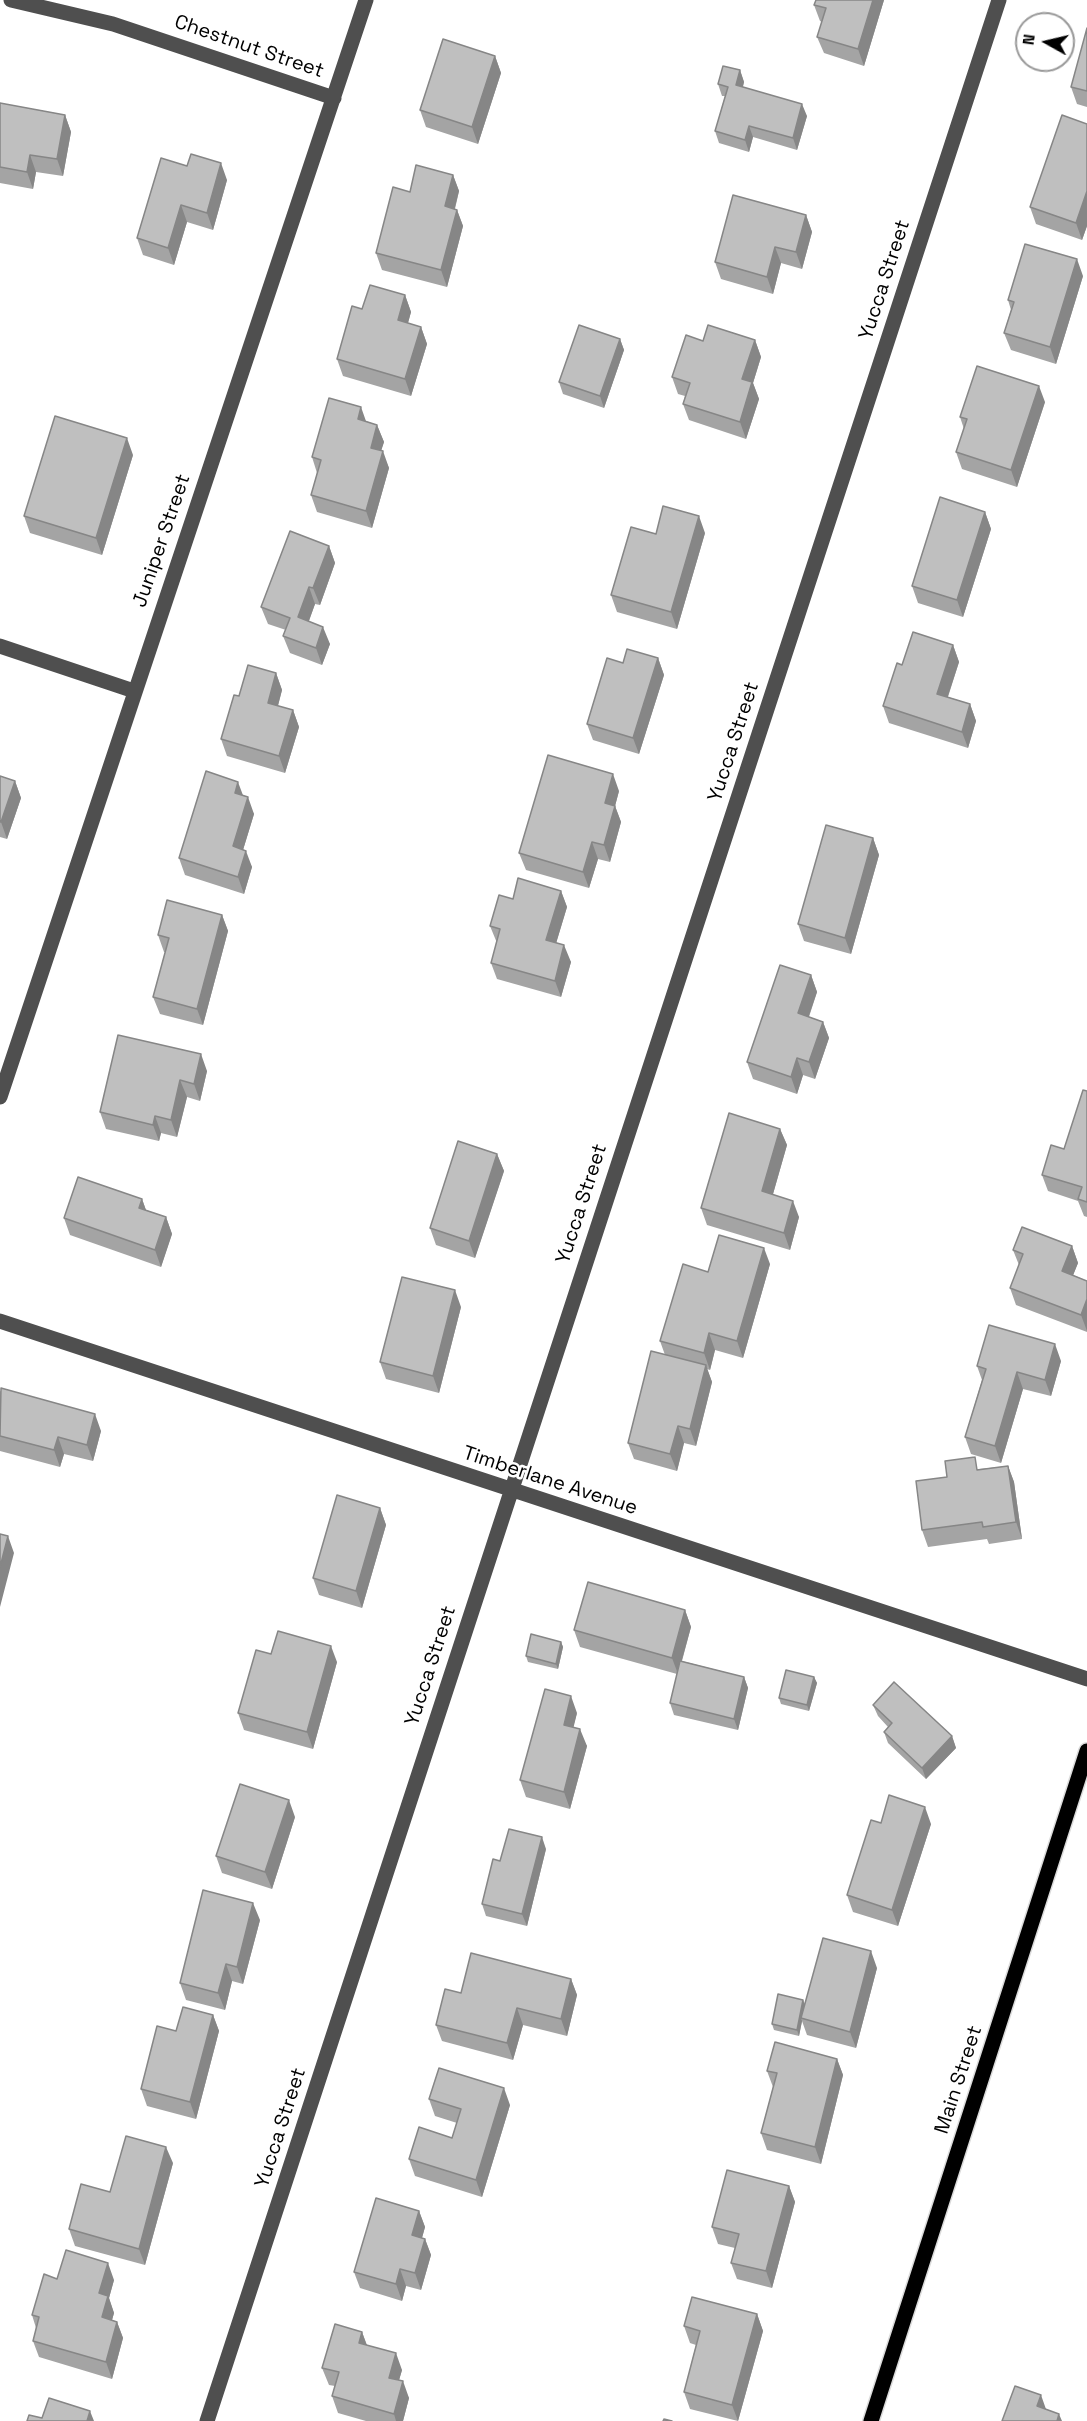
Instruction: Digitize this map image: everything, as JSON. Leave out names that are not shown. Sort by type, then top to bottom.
[{"type":"main road","name":"Main Street","points":[[871,2421],[1087,1751]]},
{"type":"street","name":"Chestnut Street","points":[[11,0],[114,24],[334,98]]},
{"type":"street","name":"Juniper Street","points":[[0,1097],[366,0]]},
{"type":"street","name":"Yucca Street","points":[[207,2421],[999,0]]},
{"type":"street","points":[[0,646],[134,691]]},
{"type":"street","name":"Timberlane Avenue","points":[[0,1321],[1087,1680]]},
{"type":"building","points":[[816,0],[873,0],[858,49],[817,37],[826,8],[814,5]]},
{"type":"building","points":[[1087,28],[1087,91],[1071,87]]},
{"type":"building","points":[[443,39],[495,56],[472,127],[420,110]]},
{"type":"building","points":[[723,66],[740,70],[736,85],[802,104],[793,138],[749,126],[745,140],[715,131],[728,87],[718,84]]},
{"type":"building","points":[[0,103],[65,115],[57,159],[30,155],[27,172],[0,167]]},
{"type":"building","points":[[1062,115],[1087,124],[1087,191],[1076,223],[1030,207]]},
{"type":"building","points":[[191,154],[221,163],[207,213],[181,205],[168,248],[137,238],[161,158],[187,166]]},
{"type":"building","points":[[416,165],[453,175],[445,206],[457,210],[441,270],[376,253],[393,187],[410,192]]},
{"type":"building","points":[[733,195],[806,215],[796,252],[775,247],[767,277],[715,262]]},
{"type":"building","points":[[1025,244],[1077,259],[1050,347],[1004,333],[1014,302],[1008,300]]},
{"type":"building","points":[[370,285],[405,295],[398,320],[421,327],[405,379],[337,359],[352,306],[362,309]]},
{"type":"building","points":[[579,325],[620,339],[600,396],[559,382]]},
{"type":"building","points":[[708,325],[755,340],[742,379],[752,382],[740,422],[683,404],[690,383],[672,377],[686,335],[703,341]]},
{"type":"building","points":[[977,366],[1039,386],[1011,470],[956,452],[967,419],[960,417]]},
{"type":"building","points":[[329,398],[361,407],[358,419],[377,425],[371,448],[383,451],[366,511],[311,495],[321,460],[312,457]]},
{"type":"building","points":[[55,416],[127,438],[96,538],[24,516]]},
{"type":"building","points":[[940,497],[985,512],[957,600],[912,586]]},
{"type":"building","points":[[663,506],[699,516],[671,612],[611,595],[631,527],[656,534]]},
{"type":"building","points":[[290,531],[329,546],[313,588],[309,587],[298,617],[323,627],[316,648],[283,636],[290,618],[261,607]]},
{"type":"building","points":[[913,632],[953,645],[937,694],[970,704],[962,732],[883,706],[897,663],[902,665]]},
{"type":"building","points":[[627,649],[658,658],[633,738],[587,724],[607,658],[623,663]]},
{"type":"building","points":[[248,665],[276,673],[268,703],[293,710],[279,756],[221,739],[234,695],[239,696]]},
{"type":"building","points":[[548,755],[613,774],[605,803],[615,806],[604,845],[592,842],[583,872],[519,853]]},
{"type":"building","points":[[206,771],[238,782],[235,793],[248,797],[233,846],[246,851],[238,877],[179,858]]},
{"type":"building","points":[[0,776],[15,781],[1,822],[0,822]]},
{"type":"building","points":[[826,825],[873,838],[845,938],[798,924]]},
{"type":"building","points":[[518,878],[561,891],[546,940],[564,945],[555,981],[491,963],[500,929],[490,926],[499,895],[513,899]]},
{"type":"building","points":[[167,900],[222,915],[197,1009],[153,997],[169,938],[158,935]]},
{"type":"building","points":[[780,965],[811,975],[798,1013],[823,1022],[809,1062],[797,1058],[791,1077],[747,1062]]},
{"type":"building","points":[[118,1035],[201,1054],[194,1084],[180,1080],[171,1120],[155,1116],[153,1125],[100,1112]]},
{"type":"building","points":[[1083,1090],[1087,1091],[1087,1202],[1078,1199],[1082,1187],[1042,1175],[1051,1145],[1064,1149]]},
{"type":"building","points":[[729,1113],[780,1129],[762,1191],[793,1201],[784,1233],[701,1208]]},
{"type":"building","points":[[458,1141],[497,1154],[469,1241],[430,1228]]},
{"type":"building","points":[[78,1177],[142,1199],[139,1208],[166,1217],[155,1250],[64,1218]]},
{"type":"building","points":[[1022,1227],[1072,1246],[1062,1271],[1087,1281],[1087,1299],[1081,1315],[1010,1288],[1023,1254],[1013,1250]]},
{"type":"building","points":[[719,1235],[764,1248],[737,1341],[709,1333],[704,1353],[660,1341],[683,1264],[708,1272]]},
{"type":"building","points":[[402,1277],[455,1290],[433,1376],[380,1362]]},
{"type":"building","points":[[989,1325],[1055,1344],[1045,1380],[1017,1372],[995,1446],[965,1437],[986,1369],[977,1366]]},
{"type":"building","points":[[651,1351],[706,1365],[690,1429],[678,1426],[670,1454],[628,1443]]},
{"type":"building","points":[[1,1388],[95,1414],[87,1445],[58,1437],[54,1450],[0,1436]]},
{"type":"building","points":[[975,1457],[977,1470],[1008,1466],[1016,1522],[983,1527],[982,1522],[922,1530],[916,1481],[947,1477],[945,1461]]},
{"type":"building","points":[[337,1495],[380,1508],[356,1591],[313,1578]]},
{"type":"building","points":[[0,1534],[8,1536],[0,1567]]},
{"type":"building","points":[[588,1582],[685,1610],[672,1658],[574,1630]]},
{"type":"building","points":[[278,1631],[331,1646],[307,1732],[238,1713],[256,1650],[271,1654]]},
{"type":"building","points":[[531,1634],[561,1642],[556,1664],[526,1656]]},
{"type":"building","points":[[680,1661],[744,1677],[734,1719],[670,1703]]},
{"type":"building","points":[[786,1670],[814,1677],[807,1705],[779,1698]]},
{"type":"building","points":[[894,1682],[952,1736],[922,1768],[884,1732],[892,1723],[873,1705]]},
{"type":"building","points":[[545,1689],[571,1696],[564,1725],[580,1729],[564,1792],[520,1780]]},
{"type":"building","points":[[240,1784],[289,1800],[265,1872],[216,1856]]},
{"type":"building","points":[[889,1795],[925,1807],[892,1910],[847,1895],[871,1820],[881,1823]]},
{"type":"building","points":[[509,1829],[542,1837],[522,1914],[482,1904],[493,1859],[500,1861]]},
{"type":"building","points":[[203,1890],[253,1903],[237,1967],[226,1964],[218,1993],[180,1983]]},
{"type":"building","points":[[823,1938],[871,1951],[850,2032],[801,2018]]},
{"type":"building","points":[[471,1953],[571,1979],[561,2019],[517,2008],[507,2043],[436,2025],[445,1989],[461,1993]]},
{"type":"building","points":[[778,1994],[803,2000],[797,2030],[772,2024]]},
{"type":"building","points":[[183,2007],[213,2015],[190,2102],[141,2089],[157,2026],[176,2031]]},
{"type":"building","points":[[775,2042],[837,2059],[815,2147],[761,2133],[777,2073],[767,2071]]},
{"type":"building","points":[[439,2068],[504,2088],[476,2180],[409,2159],[419,2127],[452,2138],[461,2109],[429,2099]]},
{"type":"building","points":[[126,2136],[166,2147],[139,2249],[69,2229],[81,2184],[110,2192]]},
{"type":"building","points":[[727,2170],[789,2186],[766,2271],[731,2263],[739,2234],[712,2227]]},
{"type":"building","points":[[376,2198],[419,2211],[412,2235],[425,2239],[415,2273],[400,2269],[396,2284],[354,2272]]},
{"type":"building","points":[[66,2250],[108,2263],[99,2293],[108,2296],[102,2317],[117,2322],[106,2362],[33,2341],[39,2317],[32,2315],[44,2274],[57,2279]]},
{"type":"building","points":[[692,2297],[757,2314],[732,2405],[684,2392],[700,2331],[684,2326]]},
{"type":"building","points":[[335,2324],[362,2332],[359,2343],[396,2353],[389,2378],[403,2381],[394,2414],[332,2396],[339,2372],[322,2368]]},
{"type":"building","points":[[1015,2386],[1041,2395],[1037,2406],[1059,2414],[1057,2421],[1002,2421]]},
{"type":"building","points":[[49,2398],[90,2411],[87,2421],[27,2421],[29,2415],[42,2418]]}]
